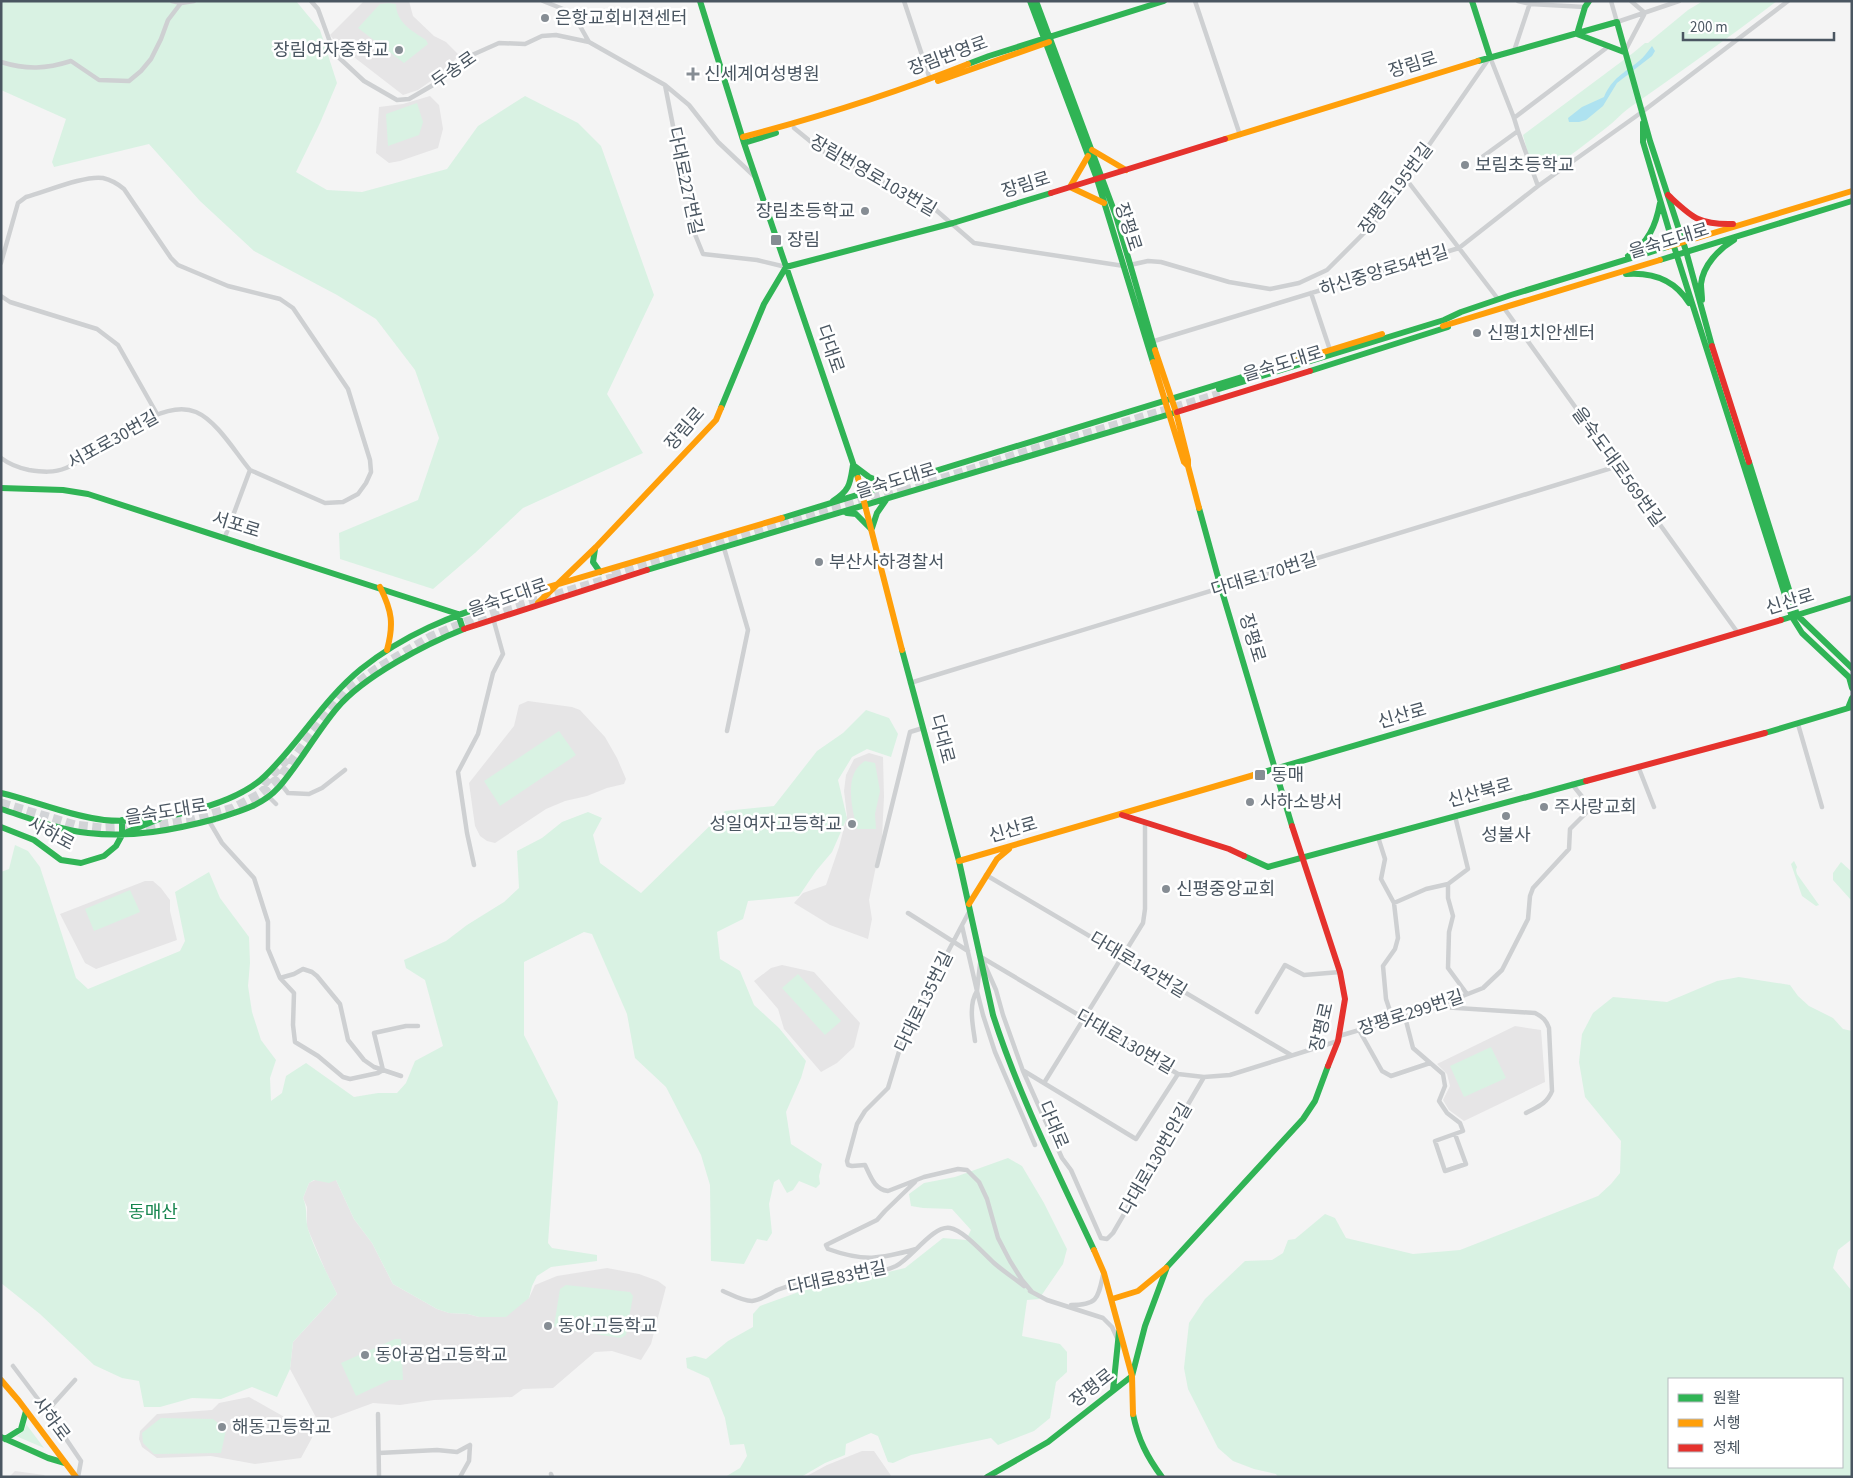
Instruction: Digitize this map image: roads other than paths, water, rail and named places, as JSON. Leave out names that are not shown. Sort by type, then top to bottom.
[{"type":"main road","name":"다대로","points":[[700,1],[743,140],[863,494],[910,683],[924,728],[959,862],[993,1015],[1001,1040],[1043,1140],[1104,1273],[1132,1376],[1132,1408],[1137,1434],[1151,1462],[1162,1477]]},
{"type":"main road","name":"장평로","points":[[1030,1],[1048,40]]},
{"type":"main road","name":"장평로","points":[[1036,1],[1048,40],[1099,178],[1116,216],[1127,265]]},
{"type":"main road","name":"장림번영로","points":[[743,140],[793,126],[931,81],[989,56],[1048,40],[1164,1]]},
{"type":"main road","points":[[1472,1],[1490,57]]},
{"type":"main road","points":[[1587,4],[1576,34],[1625,54]]},
{"type":"main road","name":"장림로","points":[[538,603],[596,547],[716,420],[764,304],[786,266],[953,223],[1490,57],[1617,22]]},
{"type":"main road","points":[[1617,22],[1666,194],[1686,251],[1698,309]]},
{"type":"main road","points":[[1642,110],[1644,142],[1674,246],[1698,309],[1795,616],[1802,633],[1850,678],[1852,688]]},
{"type":"main road","points":[[1104,203],[1070,187],[1090,153],[1126,170]]},
{"type":"main road","name":"장평로","points":[[987,1477],[1048,1442],[1132,1376],[1145,1326],[1167,1267],[1303,1119],[1315,1101],[1338,1038],[1345,1000],[1340,972],[1302,858],[1221,588],[1188,466],[1184,462],[1169,399],[1127,265],[1104,203],[1099,178]]},
{"type":"main road","name":"을숙도대로","points":[[1,792],[102,820],[122,820],[170,814],[221,801],[239,794],[255,784],[277,763],[334,693],[387,650],[423,629],[458,614],[863,494],[1852,191]]},
{"type":"main road","points":[[1666,194],[1685,212],[1696,218],[1723,225],[1745,224]]},
{"type":"main road","points":[[1610,265],[1635,252],[1645,242],[1656,223],[1660,199]]},
{"type":"main road","name":"을숙도대로","points":[[1,809],[54,826],[87,833],[122,835],[158,832],[209,821],[243,811],[268,796],[281,784],[338,707],[367,681],[429,644],[493,618],[1173,413],[1446,328],[1462,320],[1503,306],[1852,201]]},
{"type":"main road","points":[[1698,309],[1701,283],[1708,265],[1726,244],[1745,234]]},
{"type":"main road","points":[[1605,276],[1637,272],[1651,274],[1665,280],[1682,292],[1691,307],[1698,309]]},
{"type":"main road","points":[[1461,312],[1444,320],[1219,392],[1462,320]]},
{"type":"main road","points":[[830,504],[842,495],[849,486],[853,465],[865,475],[878,482],[890,485]]},
{"type":"main road","name":"서포로","points":[[1,488],[63,490],[88,494],[458,614]]},
{"type":"main road","points":[[872,530],[876,513],[887,499]]},
{"type":"main road","points":[[842,512],[856,514],[872,530]]},
{"type":"main road","points":[[596,547],[592,557],[594,567],[600,572]]},
{"type":"main road","points":[[380,588],[388,603],[393,620],[387,650]]},
{"type":"main road","name":"신산로","points":[[959,862],[1852,598]]},
{"type":"main road","points":[[458,614],[464,629]]},
{"type":"main road","points":[[1795,616],[1852,668]]},
{"type":"main road","points":[[1850,708],[1852,698]]},
{"type":"main road","name":"신산북로","points":[[1121,814],[1229,849],[1264,867],[1268,867],[1798,724],[1850,708]]},
{"type":"main road","points":[[122,820],[122,835],[170,814]]},
{"type":"main road","name":"사하로","points":[[1,827],[32,839],[55,858],[74,863],[92,861],[105,856],[122,835]]},
{"type":"main road","points":[[970,907],[986,875],[997,859],[1012,846]]},
{"type":"main road","points":[[1112,1299],[1138,1291],[1167,1267]]},
{"type":"main road","points":[[1113,1390],[1119,1324]]},
{"type":"main road","name":"사하로","points":[[1,1380],[77,1477]]},
{"type":"main road","points":[[3,1440],[21,1429],[26,1410]]},
{"type":"main road","points":[[3,1440],[66,1463]]},
{"type":"street","points":[[172,1],[181,3],[194,1]]},
{"type":"street","name":"두송로","points":[[311,1],[318,9],[334,54],[364,82],[397,100],[409,99],[440,81],[472,55],[499,43],[525,44],[542,36],[556,35],[589,42],[665,85],[689,105],[718,142],[757,179]]},
{"type":"street","points":[[543,1],[568,11],[576,19],[589,42]]},
{"type":"street","points":[[904,1],[931,81]]},
{"type":"street","points":[[1195,1],[1240,135]]},
{"type":"street","points":[[1518,1],[1587,4]]},
{"type":"street","points":[[1611,1],[1617,22]]},
{"type":"street","points":[[1625,54],[1646,13],[1631,1]]},
{"type":"street","name":"장림로","points":[[1617,22],[1679,1]]},
{"type":"street","name":"하신중앙로54번길","points":[[1150,342],[1458,248],[1538,186],[1788,1]]},
{"type":"street","points":[[1514,51],[1530,2]]},
{"type":"street","points":[[1,62],[36,69],[54,66],[71,60],[99,80],[129,81],[141,72],[151,59],[168,20],[181,3]]},
{"type":"street","points":[[1514,118],[1609,46]]},
{"type":"street","points":[[1490,57],[1538,186]]},
{"type":"street","name":"장평로195번길","points":[[953,223],[974,243],[1127,265],[1148,261],[1161,262],[1229,282],[1270,289],[1299,283],[1327,270],[1377,220],[1490,57]]},
{"type":"street","name":"다대로227번길","points":[[665,85],[680,167],[692,196],[691,212],[694,232],[703,254],[757,260],[786,266]]},
{"type":"street","name":"장림번영로103번길","points":[[793,126],[821,150],[929,204],[953,223]]},
{"type":"street","points":[[1478,160],[1518,131]]},
{"type":"street","points":[[1,263],[18,203],[26,197],[90,178],[103,178],[116,182],[124,189],[171,258],[178,265],[228,286],[280,299],[294,308],[348,389],[370,460],[371,472],[366,484],[358,494],[343,502],[326,503],[250,470],[225,537]]},
{"type":"street","name":"을숙도대로569번길","points":[[1406,179],[1499,300],[1738,633]]},
{"type":"street","points":[[1311,293],[1330,350]]},
{"type":"street","points":[[1,296],[10,302],[97,329],[109,337],[118,345],[156,414]]},
{"type":"street","name":"서포로30번길","points":[[1,458],[21,469],[44,473],[66,468],[156,414],[178,409],[194,411],[208,419],[250,470]]},
{"type":"street","name":"다대로170번길","points":[[910,683],[1618,466]]},
{"type":"street","points":[[724,548],[748,630],[727,731]]},
{"type":"street","points":[[474,865],[466,833],[458,772],[478,734],[493,673],[504,654],[493,618]]},
{"type":"street","points":[[1798,724],[1822,807]]},
{"type":"street","points":[[878,866],[910,732],[924,728]]},
{"type":"street","points":[[1638,766],[1654,807]]},
{"type":"street","points":[[281,784],[288,793],[308,794],[322,788],[345,770]]},
{"type":"street","name":"장평로299번길","points":[[1338,1038],[1441,1006],[1450,1000],[1483,988],[1502,970],[1528,919],[1530,896],[1533,888],[1569,849],[1570,829],[1591,808],[1572,784]]},
{"type":"street","points":[[268,796],[276,804]]},
{"type":"street","points":[[1394,903],[1426,889],[1448,884],[1468,869],[1455,816]]},
{"type":"street","points":[[209,821],[222,843],[254,878],[268,922],[268,949],[280,978],[294,993],[293,1025],[295,1042],[318,1056],[343,1077],[350,1079],[378,1074],[383,1070]]},
{"type":"street","points":[[1044,1083],[1143,923],[1145,916],[1145,822]]},
{"type":"street","points":[[1378,837],[1385,859],[1381,879],[1394,903],[1398,938],[1395,949],[1383,966],[1386,999],[1392,1020]]},
{"type":"street","name":"다대로142번길","points":[[986,875],[1290,1055]]},
{"type":"street","points":[[1448,884],[1448,898],[1454,916],[1449,932],[1448,968],[1467,994]]},
{"type":"street","name":"다대로135번길","points":[[970,907],[904,1035],[888,1088],[865,1111],[858,1124],[847,1161],[848,1165],[865,1165],[876,1186],[882,1190],[893,1190],[917,1180],[958,1169],[967,1170],[979,1182],[987,1200],[998,1238],[1022,1280],[1032,1292]]},
{"type":"street","points":[[908,914],[968,951]]},
{"type":"street","points":[[962,925],[976,991],[995,1052],[1035,1145]]},
{"type":"street","points":[[975,1041],[972,998],[976,991],[981,958]]},
{"type":"street","points":[[981,958],[996,990],[1003,1016],[1023,1071],[1136,1139],[1178,1074]]},
{"type":"street","name":"다대로130번길","points":[[981,958],[1178,1074],[1204,1077],[1245,1072],[1338,1038]]},
{"type":"street","points":[[1257,1012],[1285,965],[1304,975],[1340,972]]},
{"type":"street","points":[[280,978],[303,969],[317,976],[340,1004],[348,1040],[364,1060],[383,1070],[401,1076]]},
{"type":"street","points":[[1441,1006],[1535,1013],[1546,1021],[1549,1028],[1552,1091],[1545,1103],[1526,1113]]},
{"type":"street","points":[[1405,1017],[1413,1048],[1443,1074],[1446,1086],[1439,1101],[1447,1113],[1460,1123],[1463,1131],[1435,1141],[1445,1171],[1466,1164],[1455,1134]]},
{"type":"street","points":[[383,1070],[374,1033],[406,1026],[418,1026]]},
{"type":"street","points":[[1359,1030],[1382,1071],[1391,1076],[1430,1062]]},
{"type":"street","name":"다대로130번안길","points":[[1023,1071],[1062,1158],[1071,1170],[1101,1238],[1107,1239],[1113,1233],[1204,1077]]},
{"type":"street","points":[[917,1180],[877,1220],[826,1245],[828,1249],[842,1254],[873,1259],[918,1249]]},
{"type":"street","name":"다대로83번길","points":[[724,1291],[734,1296],[752,1300],[777,1290],[812,1280],[884,1270],[909,1258],[936,1230],[947,1227],[956,1229],[995,1264],[1032,1292],[1047,1300],[1103,1318],[1112,1327],[1118,1341]]},
{"type":"street","points":[[1065,1306],[1084,1305],[1093,1302],[1099,1295],[1104,1273]]},
{"type":"street","points":[[13,1366],[81,1461],[77,1477]]},
{"type":"street","points":[[47,1412],[75,1380]]},
{"type":"street","points":[[378,1414],[380,1477]]},
{"type":"street","points":[[379,1454],[437,1450],[457,1452],[470,1445],[469,1461],[460,1477]]},
{"type":"water","points":[[1652,46],[1655,51],[1652,56],[1617,83],[1603,106],[1586,120],[1569,122],[1568,118],[1582,107],[1604,97],[1615,80],[1641,59]]},
{"type":"tunnel","points":[[903,491],[1028,451],[1220,394]]},
{"type":"tunnel","points":[[612,574],[908,485]]},
{"type":"tunnel","points":[[1,803],[75,825],[102,828],[155,825],[192,819],[233,808],[258,795],[281,776],[345,692],[376,669],[430,637],[468,621],[618,576]]},
{"type":"tunnel","points":[[263,785],[288,758]]},
{"type":"place","name":"은항교회비젼센터","points":[[545,18]]},
{"type":"place","name":"장림여자중학교","points":[[399,50]]},
{"type":"place","name":"신세계여성병원","points":[[693,74]]},
{"type":"place","name":"보림초등학교","points":[[1465,165]]},
{"type":"place","name":"장림초등학교","points":[[865,211]]},
{"type":"place","name":"장림","points":[[776,240]]},
{"type":"place","name":"신평1치안센터","points":[[1477,333]]},
{"type":"place","name":"부산사하경찰서","points":[[819,562]]},
{"type":"place","name":"동매","points":[[1260,775]]},
{"type":"place","name":"사하소방서","points":[[1250,802]]},
{"type":"place","name":"주사랑교회","points":[[1544,807]]},
{"type":"place","name":"성불사","points":[[1506,816]]},
{"type":"place","name":"성일여자고등학교","points":[[852,824]]},
{"type":"place","name":"신평중앙교회","points":[[1166,889]]},
{"type":"place","name":"동아고등학교","points":[[548,1326]]},
{"type":"place","name":"동아공업고등학교","points":[[365,1355]]},
{"type":"place","name":"해동고등학교","points":[[222,1427]]},
{"type":"park label","name":"동매산","points":[[153,1212]]}]
